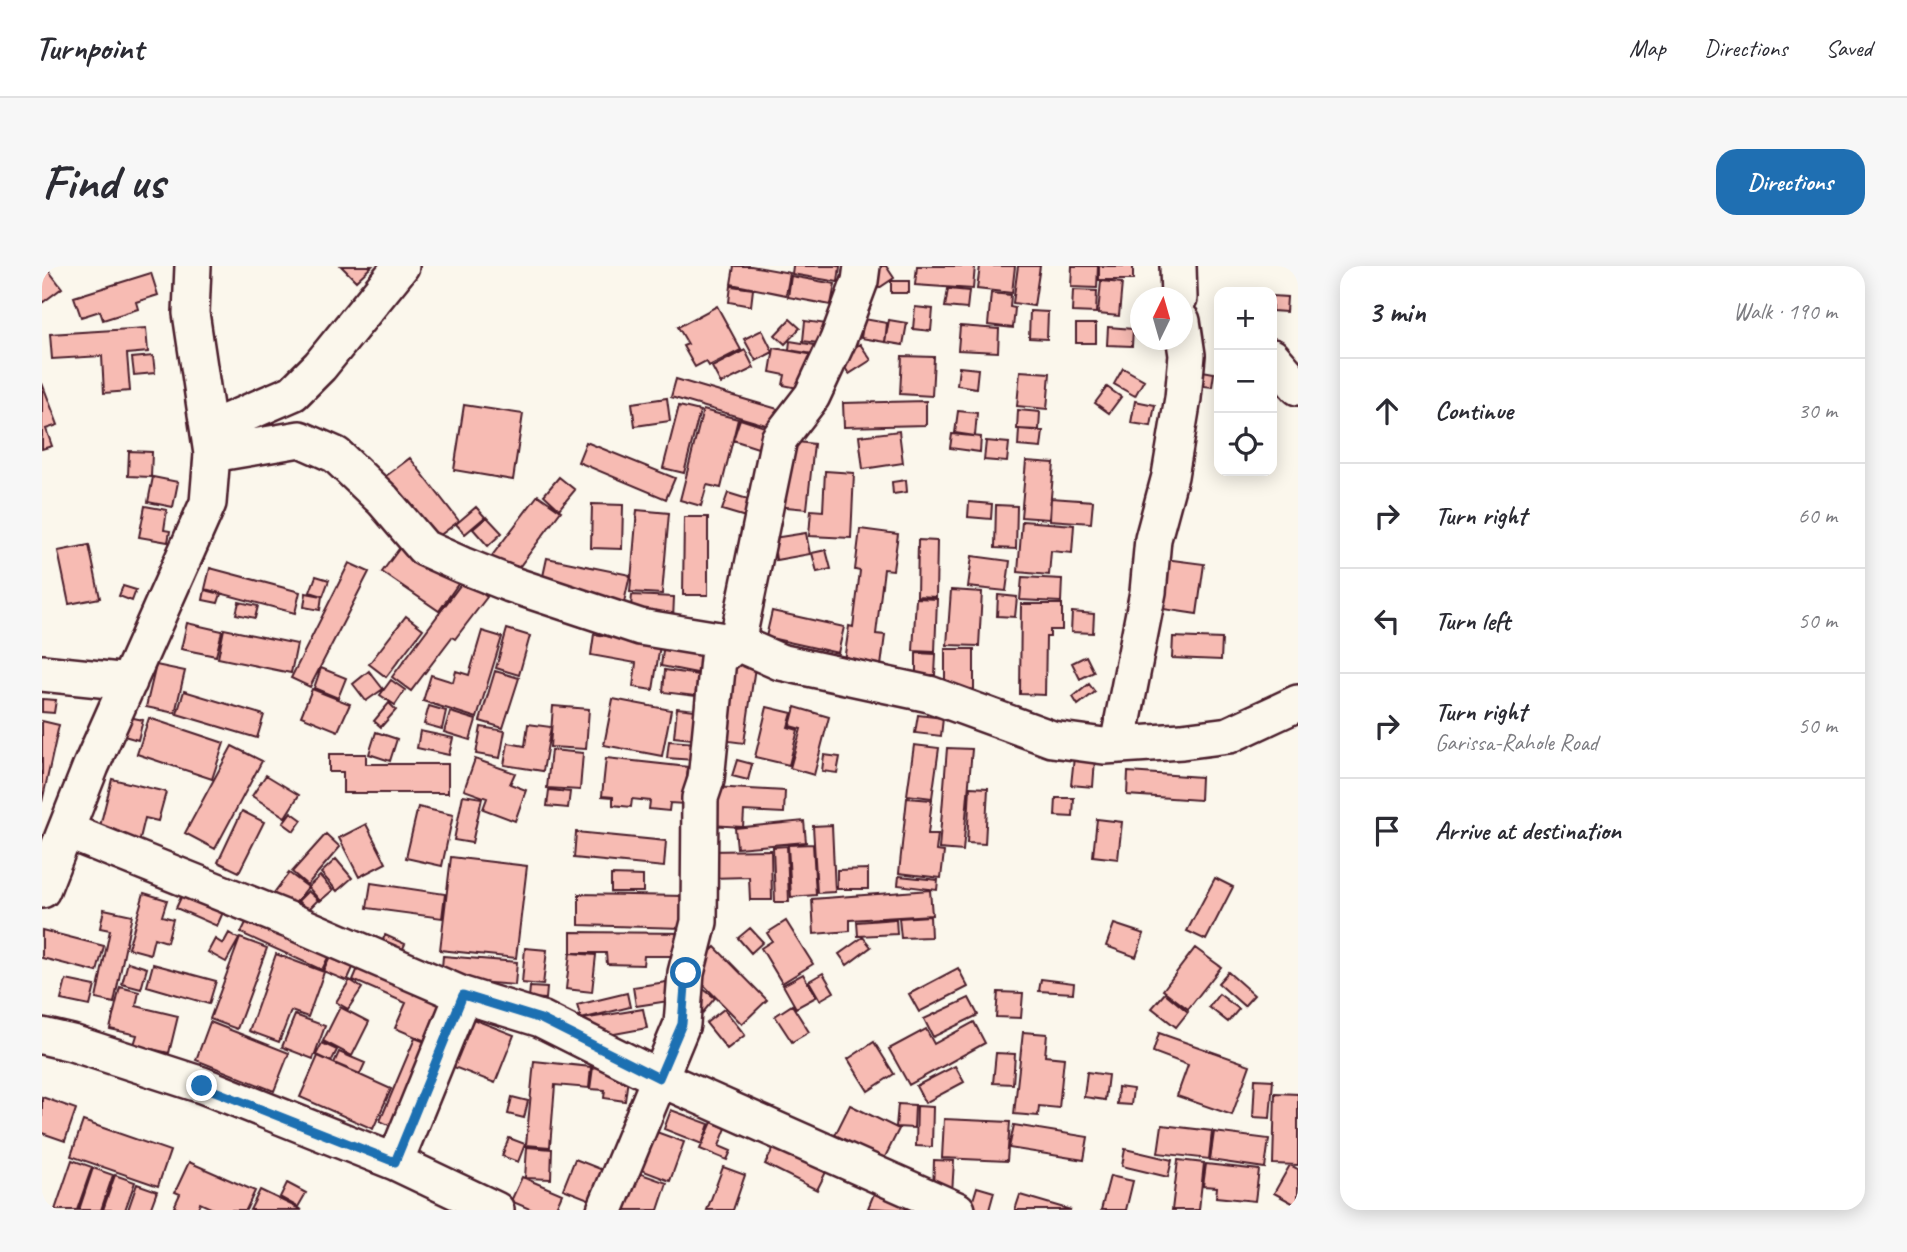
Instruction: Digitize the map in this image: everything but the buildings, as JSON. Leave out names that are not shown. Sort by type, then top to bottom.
[{"type":"street","points":[[42,890],[91,766],[208,503],[211,441],[191,313],[193,266]]},
{"type":"street","points":[[211,441],[293,393],[320,366],[401,266]]},
{"type":"street","points":[[605,1210],[682,1024],[686,973],[699,922],[700,798],[706,780],[718,659],[737,643],[779,439],[812,396],[860,281],[862,266]]},
{"type":"street","points":[[1178,266],[1179,287]]},
{"type":"street","points":[[1118,745],[1147,592],[1153,539],[1170,476],[1187,369],[1185,350]]},
{"type":"street","points":[[1277,363],[1298,387]]},
{"type":"street","points":[[211,441],[300,439],[336,455],[383,500],[424,548],[510,584],[640,627],[737,643],[780,662],[929,694],[1052,739],[1104,746],[1229,735],[1298,702]]},
{"type":"street","points":[[42,673],[128,682]]},
{"type":"street","points":[[67,831],[289,920],[463,995],[541,1019],[659,1078],[957,1210]]},
{"type":"street","points":[[395,1162],[463,995]]},
{"type":"street","points":[[42,1036],[72,1043],[202,1086],[395,1162],[496,1210]]},
{"type":"route","points":[[202,1086],[395,1162],[463,995],[541,1019],[659,1078],[682,1024],[686,973]]}]
